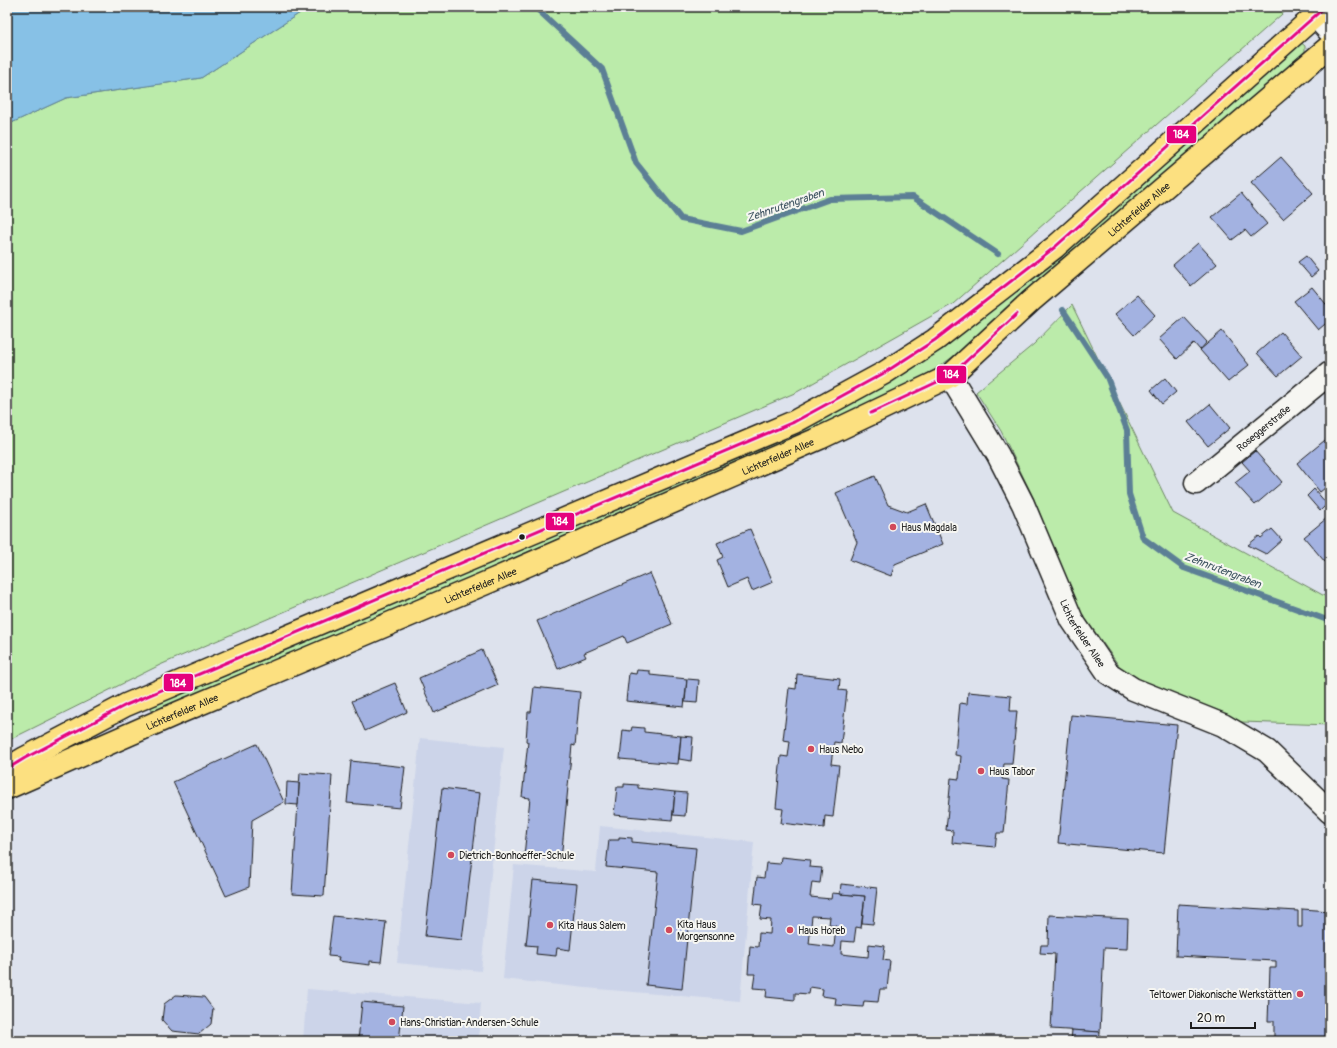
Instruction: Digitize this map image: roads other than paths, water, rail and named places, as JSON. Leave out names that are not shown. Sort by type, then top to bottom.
[{"type":"main road","points":[[7,769],[126,705],[794,422],[884,373],[935,340],[1055,247],[1320,12]]},
{"type":"main road","name":"Lichterfelder Allee","points":[[7,788],[820,438],[950,376],[1031,301],[1330,46]]},
{"type":"street","points":[[1320,12],[1330,32]]},
{"type":"street","name":"Roseggerstraße","points":[[1196,482],[1330,373]]},
{"type":"street","name":"Lichterfelder Allee","points":[[950,376],[998,455],[1023,504],[1072,620],[1108,673],[1133,688],[1223,724],[1267,750],[1330,812]]},
{"type":"water","points":[[7,7],[309,7],[201,78],[66,98],[7,125]]},
{"type":"waterway","name":"Zehnrutengraben","points":[[536,8],[602,69],[636,163],[681,219],[741,231],[830,199],[913,197],[998,254]]},
{"type":"waterway","name":"Zehnrutengraben","points":[[1063,310],[1107,377],[1127,430],[1129,494],[1143,538],[1184,568],[1330,621]]},
{"type":"place","name":"Haus Magdala","points":[[893,527]]},
{"type":"place","name":"Haus Nebo","points":[[811,749]]},
{"type":"place","name":"Haus Tabor","points":[[981,771]]},
{"type":"place","name":"Dietrich-Bonhoeffer-Schule","points":[[451,855]]},
{"type":"place","name":"Kita Haus Salem","points":[[550,925]]},
{"type":"place","name":"Kita Haus Morgensonne","points":[[669,930]]},
{"type":"place","name":"Haus Horeb","points":[[790,930]]},
{"type":"place","name":"Teltower Diakonische Werkstätten","points":[[1300,994]]},
{"type":"place","name":"Hans-Christian-Andersen-Schule","points":[[392,1022]]}]
